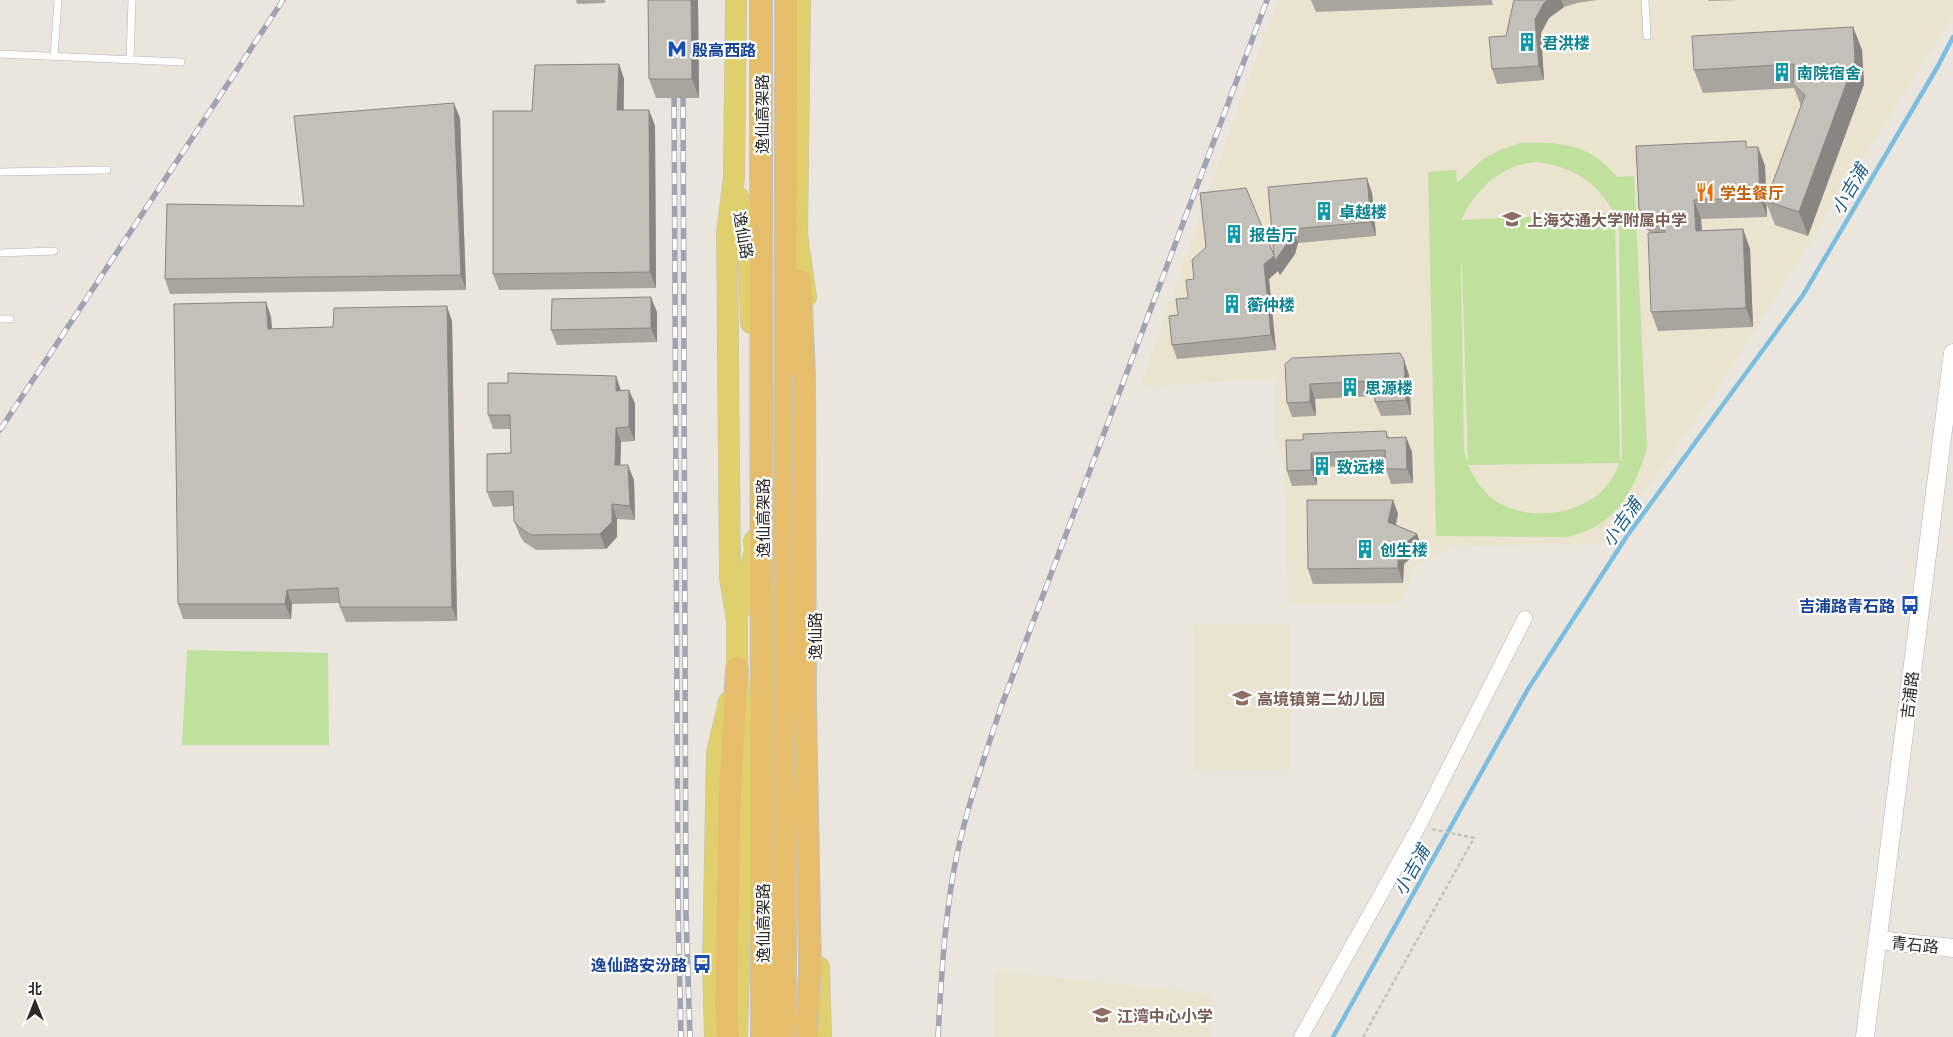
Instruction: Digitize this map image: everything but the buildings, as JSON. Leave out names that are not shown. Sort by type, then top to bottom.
[{"type":"highway","name":"逸仙高架路","points":[[761,0],[762,1037]]},
{"type":"highway","name":"逸仙高架路","points":[[786,0],[787,1037]]},
{"type":"highway","points":[[797,235],[804,375],[805,702],[810,970],[806,1037]]},
{"type":"highway","points":[[728,1037],[726,1003],[730,793],[737,668]]},
{"type":"main road","name":"逸仙路","points":[[736,0],[734,177],[749,256],[754,551],[737,621],[737,668],[745,751],[738,1037]]},
{"type":"main road","name":"逸仙路","points":[[787,1037],[787,343],[797,235],[800,0]]},
{"type":"main road","name":"逸仙路","points":[[797,235],[813,353],[814,690],[821,1037]]},
{"type":"main road","name":"逸仙路","points":[[715,1037],[714,964],[717,752],[737,668]]},
{"type":"main road","points":[[788,890],[818,941]]},
{"type":"street","name":"吉浦路","points":[[1865,1037],[1953,353]]},
{"type":"street","points":[[1301,1037],[1419,826],[1525,618]]},
{"type":"street","name":"青石路","points":[[1878,940],[1953,948]]},
{"type":"lane","points":[[54,56],[58,0]]},
{"type":"lane","points":[[130,60],[132,0]]},
{"type":"lane","points":[[1645,0],[1647,36]]},
{"type":"lane","points":[[0,54],[181,62]]},
{"type":"lane","points":[[0,172],[107,170]]},
{"type":"lane","points":[[0,253],[54,251]]},
{"type":"lane","points":[[0,319],[10,319]]},
{"type":"path","points":[[1363,1037],[1474,838],[1436,830]]},
{"type":"shaded area","name":"上海交通大学附属中学","points":[[1279,0],[1953,0],[1953,16],[1718,389],[1608,544],[1453,546],[1415,567],[1401,604],[1288,604],[1284,464],[1275,442],[1275,378],[1140,387],[1255,60]]},
{"type":"shaded area","name":"高境镇第二幼儿园","points":[[1193,625],[1291,625],[1291,770],[1194,770]]},
{"type":"shaded area","name":"江湾中心小学","points":[[995,971],[1211,994],[1212,1037],[993,1037]]},
{"type":"green space","points":[[1520,143],[1561,144],[1585,151],[1596,157],[1617,177],[1634,176],[1647,448],[1636,479],[1621,505],[1599,524],[1568,537],[1436,536],[1428,172],[1456,170],[1457,183],[1483,159],[1500,150]],"holes":[[[1536,162],[1549,164],[1561,167],[1582,177],[1599,192],[1614,213],[1461,220],[1474,198],[1491,180],[1500,173],[1523,164]],[[1615,216],[1619,227],[1622,456],[1620,461]],[[1461,265],[1468,462],[1464,452]],[[1619,463],[1612,479],[1601,492],[1587,502],[1571,509],[1554,513],[1519,511],[1497,502],[1482,488],[1468,465]]]},
{"type":"green space","points":[[187,650],[328,653],[329,745],[182,745]]},
{"type":"waterway","name":"小吉浦","points":[[1333,1037],[1528,689],[1627,536],[1803,295],[1938,66],[1953,37]]},
{"type":"railway","points":[[0,430],[283,0]]},
{"type":"railway","points":[[938,1037],[945,935],[953,875],[962,832],[981,769],[1001,707],[1267,0]]},
{"type":"railway","points":[[674,85],[678,912],[681,1037]]},
{"type":"railway","points":[[683,85],[686,913],[690,1037]]},
{"type":"place","name":"君洪楼","points":[[1527,42]]},
{"type":"place","name":"殷高西路","points":[[677,49]]},
{"type":"place","name":"南院宿舍","points":[[1782,72]]},
{"type":"place","name":"学生餐厅","points":[[1705,192]]},
{"type":"place","name":"卓越楼","points":[[1324,211]]},
{"type":"place","name":"上海交通大学附属中学","points":[[1512,219]]},
{"type":"place","name":"报告厅","points":[[1234,234]]},
{"type":"place","name":"蘅仲楼","points":[[1232,304]]},
{"type":"place","name":"思源楼","points":[[1350,387]]},
{"type":"place","name":"致远楼","points":[[1322,466]]},
{"type":"place","name":"创生楼","points":[[1365,549]]},
{"type":"place","name":"吉浦路青石路","points":[[1910,605]]},
{"type":"place","name":"高境镇第二幼儿园","points":[[1242,698]]},
{"type":"place","name":"逸仙路安汾路","points":[[702,964]]},
{"type":"place","name":"江湾中心小学","points":[[1102,1015]]}]
